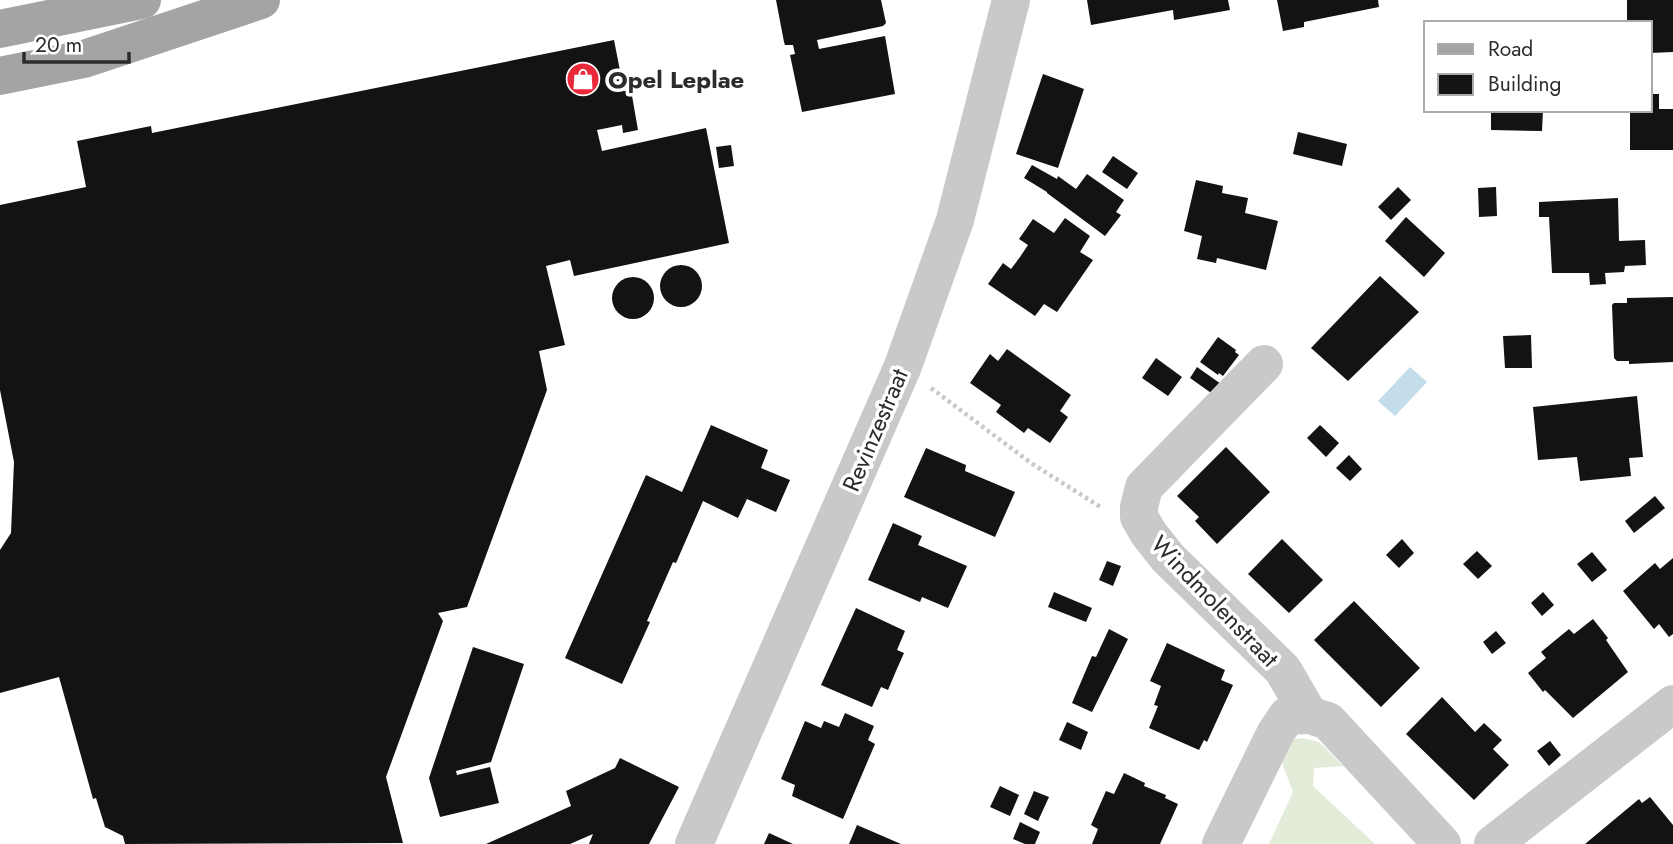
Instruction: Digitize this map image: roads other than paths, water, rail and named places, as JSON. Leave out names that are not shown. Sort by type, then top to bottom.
[{"type":"main road","points":[[0,29],[142,0]]},
{"type":"main road","points":[[0,76],[84,59],[261,0]]},
{"type":"street","name":"Revinzestraat","points":[[694,844],[903,366],[955,220],[1011,0]]},
{"type":"street","name":"Windmolenstraat","points":[[1264,364],[1144,487],[1139,517],[1168,558],[1283,670],[1309,715],[1328,721],[1442,844]]},
{"type":"street","points":[[1493,844],[1673,704]]},
{"type":"street","points":[[1222,844],[1275,734],[1287,716],[1309,715]]},
{"type":"water","points":[[1410,367],[1427,382],[1395,416],[1378,401]]},
{"type":"place","name":"Opel Leplae","points":[[583,79]]}]
